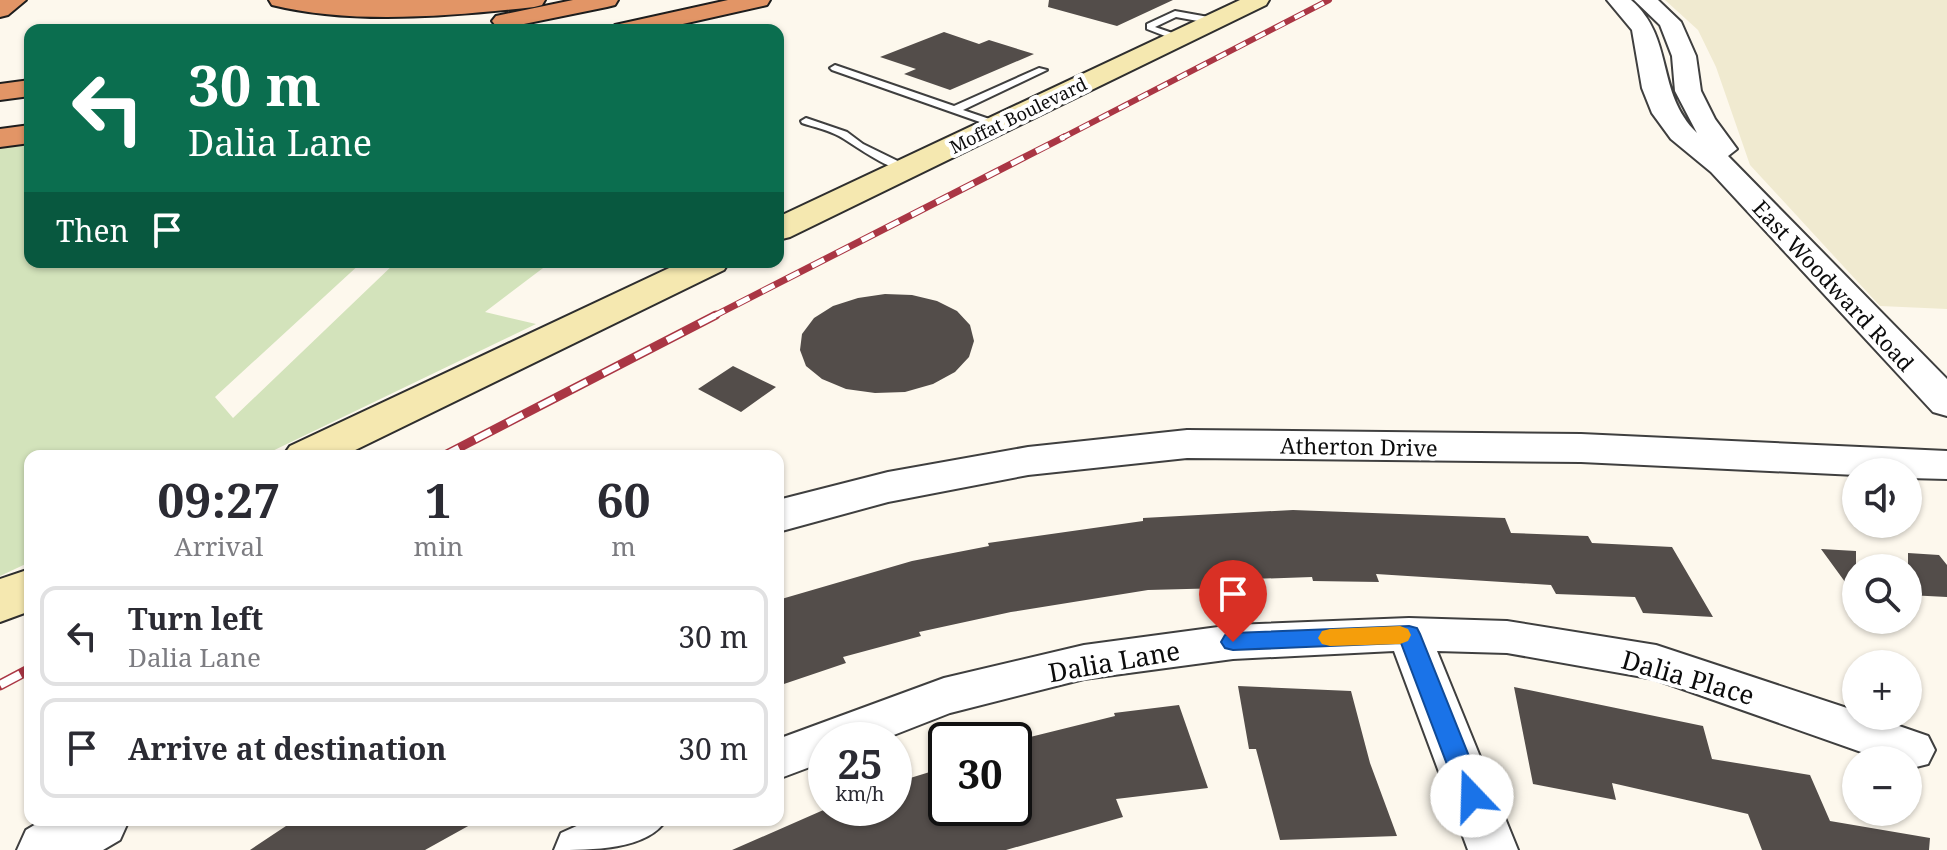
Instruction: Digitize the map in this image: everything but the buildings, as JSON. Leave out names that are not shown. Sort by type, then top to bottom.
[{"type":"highway","points":[[0,10],[15,0]]},
{"type":"highway","points":[[280,0],[409,7],[534,0]]},
{"type":"highway","points":[[482,24],[607,0]]},
{"type":"highway","points":[[651,24],[759,0]]},
{"type":"highway","points":[[694,24],[784,3]]},
{"type":"highway","points":[[0,92],[24,89]]},
{"type":"highway","points":[[0,120],[24,118]]},
{"type":"highway","points":[[0,138],[24,135]]},
{"type":"main road","name":"Moffat Boulevard","points":[[784,227],[1258,0]]},
{"type":"main road","points":[[319,450],[698,268]]},
{"type":"main road","points":[[0,602],[24,591]]},
{"type":"street","name":"East Woodward Road","points":[[1618,0],[1640,21],[1651,53],[1655,88],[1666,115],[1688,144],[1722,166],[1947,403]]},
{"type":"street","name":"East Woodward Road","points":[[1645,0],[1670,22],[1684,56],[1688,91],[1702,120],[1723,148],[1722,166]]},
{"type":"street","name":"Atherton Drive","points":[[784,514],[888,487],[1028,461],[1187,444],[1581,448],[1947,465]]},
{"type":"street","name":"Dalia Lane","points":[[875,722],[944,696],[1084,662],[1233,642],[1409,634]]},
{"type":"street","name":"Dalia Place","points":[[1409,634],[1507,637],[1656,662],[1900,746]]},
{"type":"street","points":[[1409,634],[1493,850]]},
{"type":"street","name":"Dalia Lane","points":[[784,757],[808,747]]},
{"type":"street","points":[[48,850],[89,826]]},
{"type":"street","points":[[579,850],[629,826]]},
{"type":"lane","points":[[835,68],[997,125]]},
{"type":"lane","points":[[954,110],[1042,70]]},
{"type":"lane","points":[[806,121],[843,134],[859,146],[906,168]]},
{"type":"shaded area","points":[[1665,0],[1947,0],[1947,309],[1880,306],[1750,165],[1716,67],[1698,30]]},
{"type":"green space","points":[[24,142],[24,268],[355,268],[215,397],[233,418],[390,268],[543,268],[485,312],[536,324],[274,450],[24,450],[24,565],[0,576],[0,144]]},
{"type":"railway","points":[[1060,139],[1329,0]]},
{"type":"railway","points":[[712,317],[1064,137]]},
{"type":"railway","points":[[455,450],[716,315]]},
{"type":"railway","points":[[0,685],[24,672]]},
{"type":"slow traffic","points":[[1330,638],[1400,635]]},
{"type":"route","points":[[1233,642],[1409,634],[1472,796]]}]
